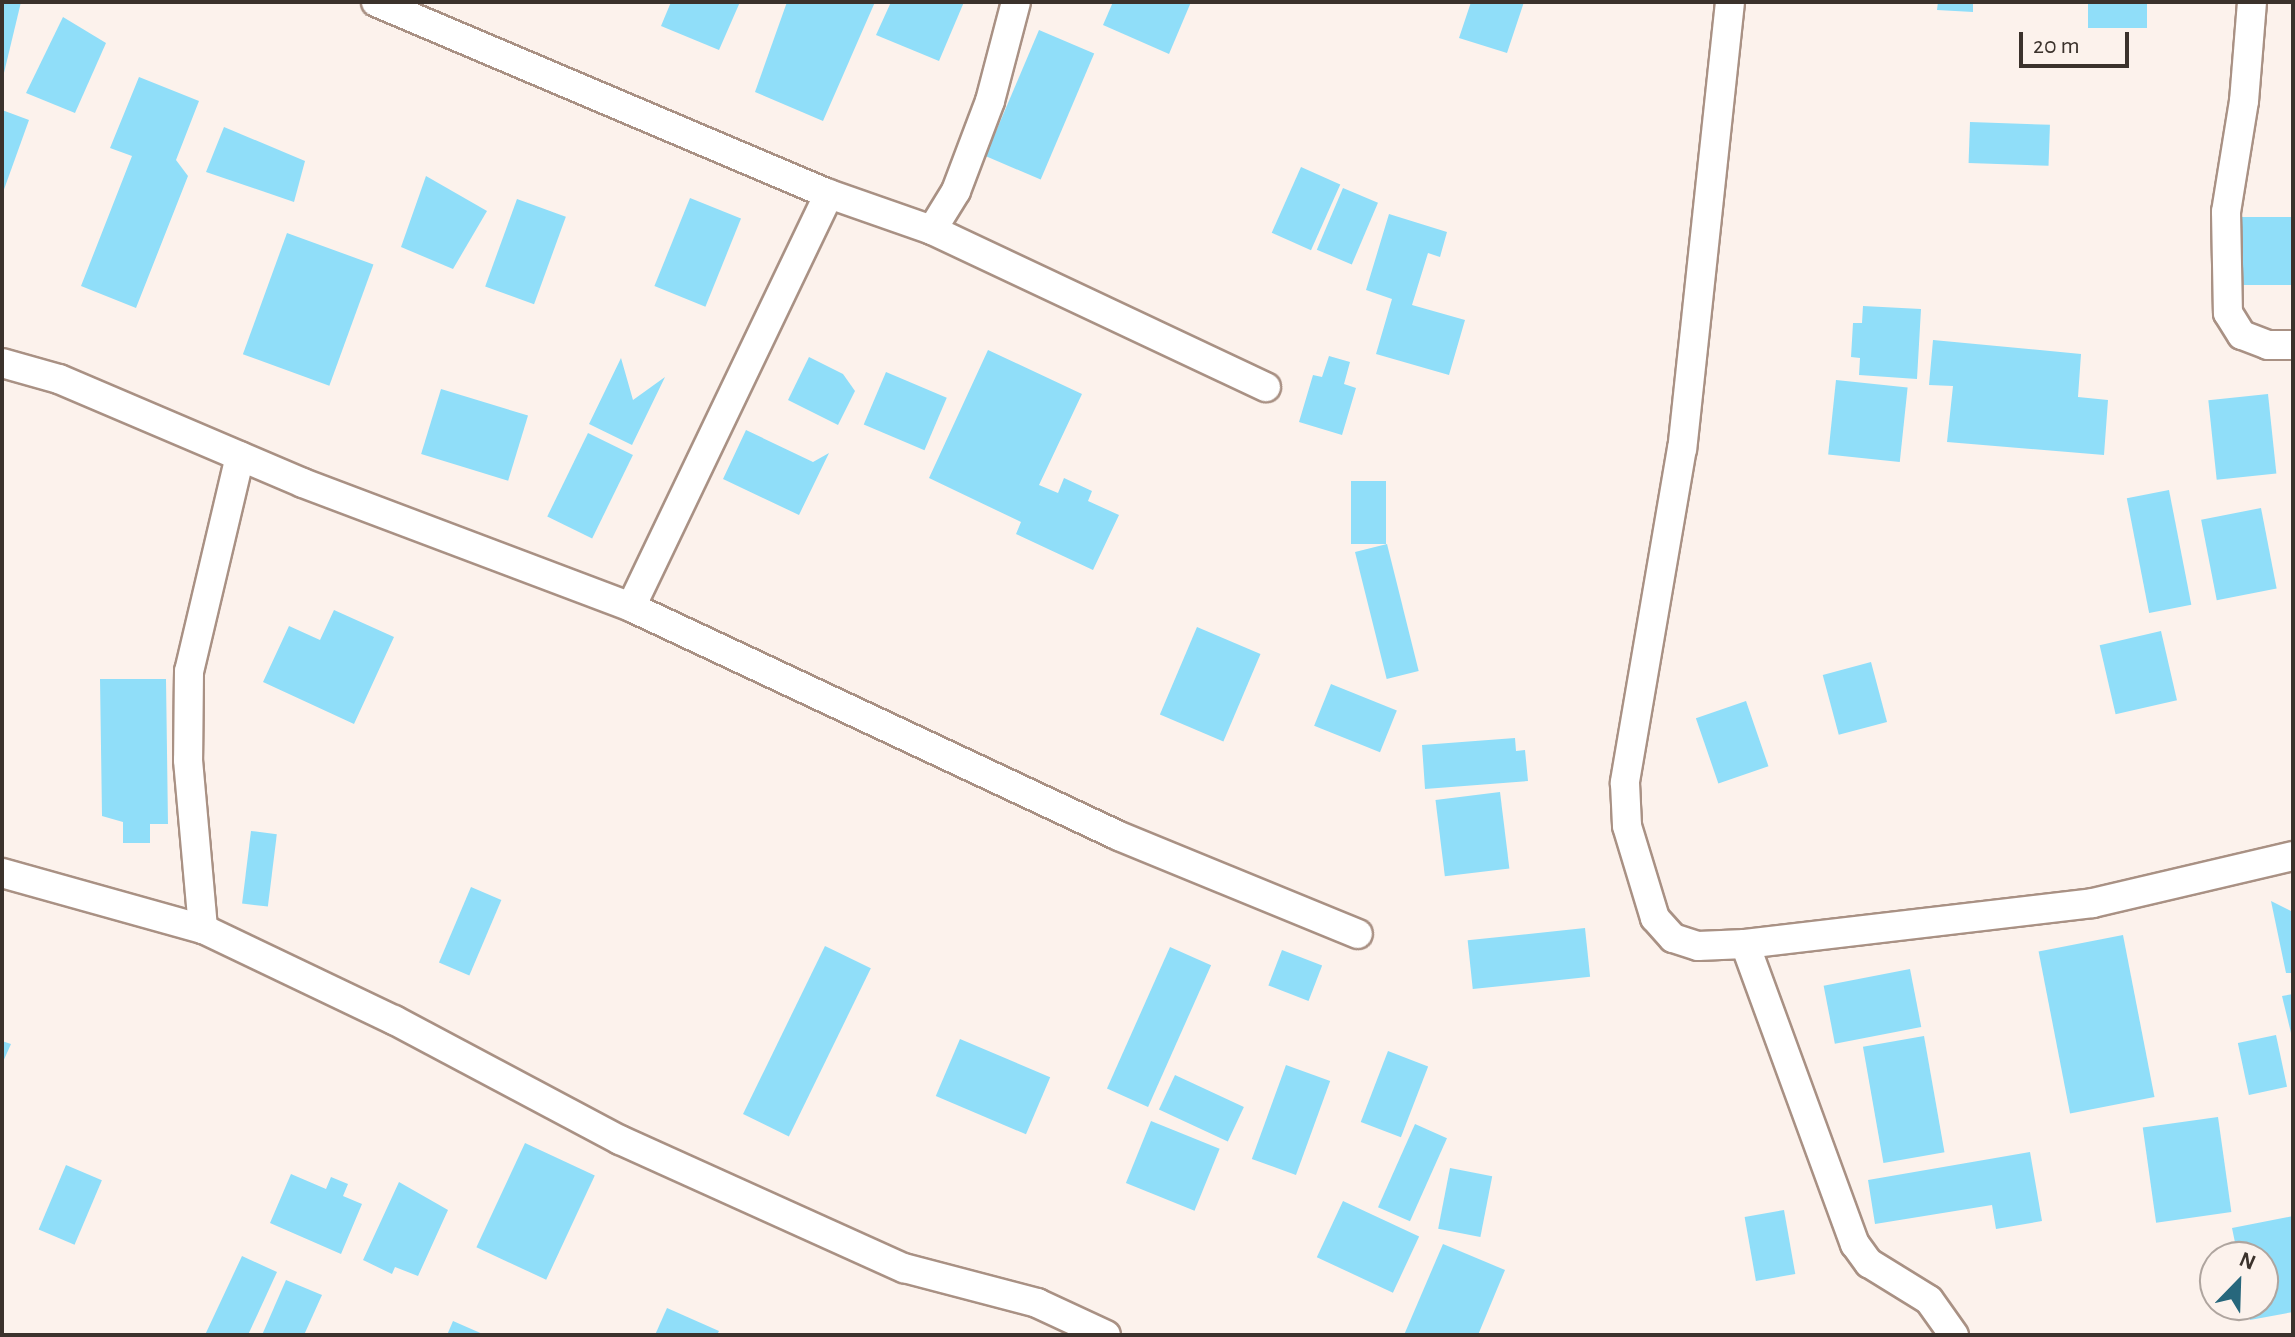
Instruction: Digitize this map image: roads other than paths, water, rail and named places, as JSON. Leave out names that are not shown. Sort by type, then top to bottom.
[{"type":"street","points":[[376,2],[829,194],[932,230],[1266,387]]},
{"type":"street","points":[[932,230],[956,191],[990,101],[1016,2]]},
{"type":"street","points":[[1730,2],[1682,448],[1625,783],[1627,826],[1655,918],[1673,938],[1698,946],[1745,944],[2093,903],[2293,856]]},
{"type":"street","points":[[2252,2],[2244,101],[2226,212],[2228,313],[2242,335],[2268,345],[2293,345]]},
{"type":"street","points":[[631,607],[829,194]]},
{"type":"street","points":[[2,363],[59,379],[240,456],[631,607],[1119,836],[1358,934]]},
{"type":"street","points":[[203,929],[188,760],[189,671],[240,456]]},
{"type":"street","points":[[2,873],[203,929],[394,1020],[620,1140],[904,1268],[1037,1303],[1106,1335]]},
{"type":"street","points":[[1745,944],[1855,1244],[1869,1263],[1929,1300],[1954,1335]]}]
